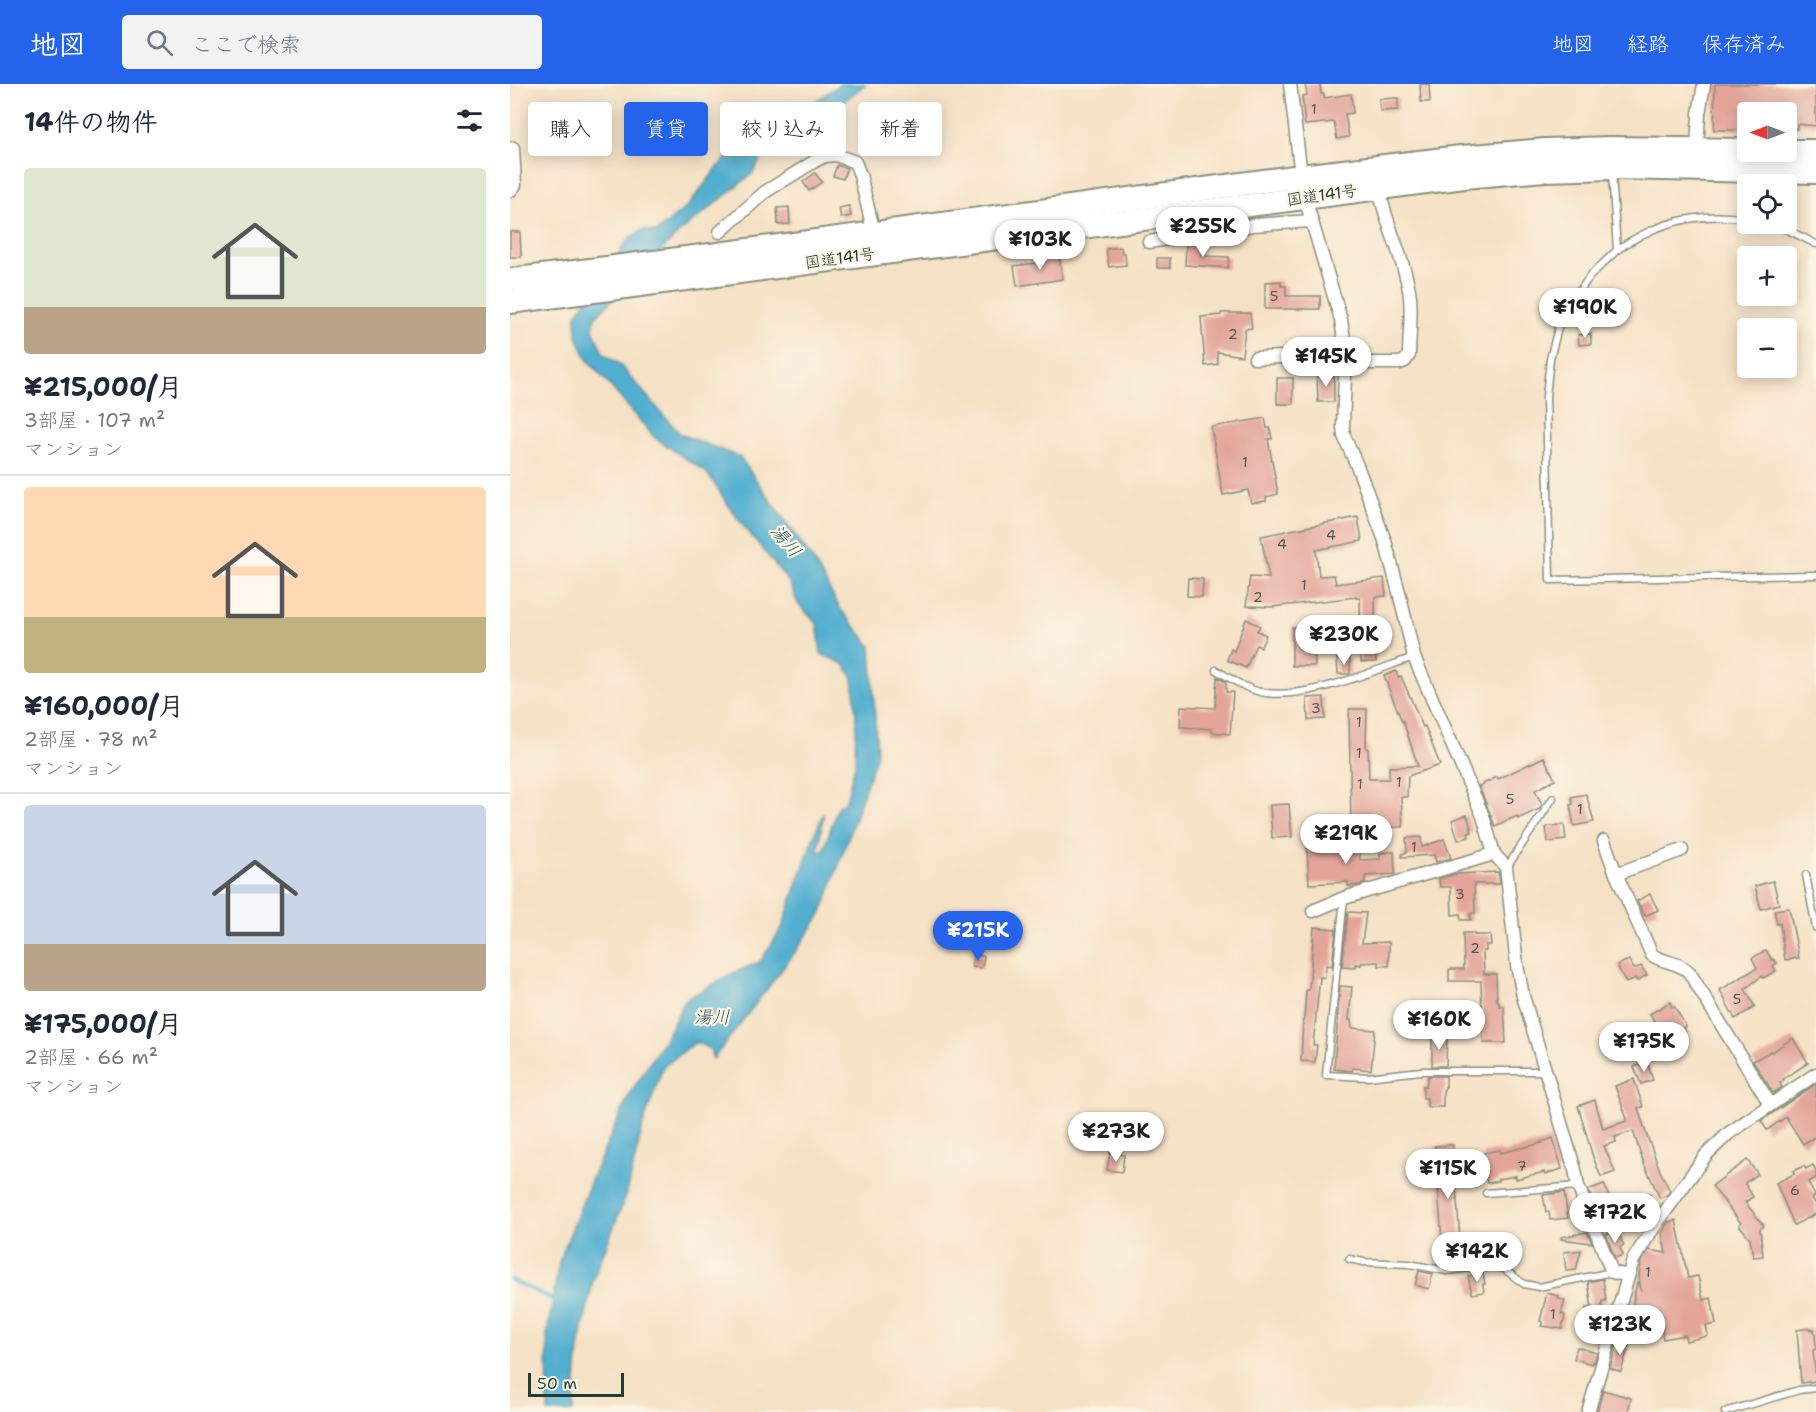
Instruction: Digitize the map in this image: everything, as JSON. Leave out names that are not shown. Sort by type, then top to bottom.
[{"type":"highway","name":"国道141号","points":[[695,267],[874,233],[1303,187],[1379,188],[1534,171],[1612,158],[1697,149],[1737,150]]},
{"type":"highway","name":"国道141号","points":[[510,302],[544,287],[1303,187],[1461,157],[1545,150],[1612,158],[1816,172]]},
{"type":"highway","points":[[1797,151],[1816,151]]},
{"type":"highway","name":"国道141号","points":[[510,280],[544,287]]},
{"type":"street","points":[[1290,84],[1303,187],[1341,320],[1346,363],[1344,436],[1385,541],[1413,657],[1483,816],[1494,854],[1506,867],[1523,996],[1578,1186],[1612,1272],[1628,1276]]},
{"type":"street","points":[[1697,149],[1704,84]]},
{"type":"street","points":[[510,191],[515,185],[513,148]]},
{"type":"street","points":[[720,232],[765,192],[815,161],[825,156],[836,155],[855,162],[861,175],[874,233]]},
{"type":"street","points":[[1346,363],[1400,363],[1405,361],[1409,355],[1410,293],[1382,206],[1379,188]]},
{"type":"street","points":[[1149,242],[1253,225],[1311,221]]},
{"type":"street","points":[[1255,358],[1340,355],[1346,363]]},
{"type":"street","points":[[1604,841],[1652,955],[1683,967],[1689,972],[1770,1104]]},
{"type":"street","points":[[1616,874],[1682,850]]},
{"type":"street","points":[[1313,911],[1344,898],[1494,854]]},
{"type":"street","points":[[1588,1412],[1633,1260],[1641,1246],[1706,1155],[1729,1133],[1816,1074]]},
{"type":"lane","points":[[1612,158],[1617,250]]},
{"type":"lane","points":[[1737,218],[1714,216],[1690,219],[1638,236],[1617,250],[1590,276],[1560,320],[1550,359],[1546,396],[1550,580],[1816,575]]},
{"type":"lane","points":[[1796,234],[1816,244]]},
{"type":"lane","points":[[1216,670],[1247,688],[1264,693],[1282,694],[1326,687],[1413,657]]},
{"type":"lane","points":[[1506,867],[1553,798]]},
{"type":"lane","points":[[1806,875],[1816,928]]},
{"type":"lane","points":[[1344,898],[1326,1075],[1367,1077],[1421,1071],[1545,1071]]},
{"type":"lane","points":[[1486,1193],[1578,1186]]},
{"type":"lane","points":[[1349,1259],[1409,1264],[1447,1271],[1497,1267],[1504,1269],[1524,1284],[1539,1287],[1612,1272]]},
{"type":"lane","points":[[1725,1412],[1799,1390],[1816,1388]]},
{"type":"water","name":"湯川","points":[[839,84],[866,84],[843,102],[814,102]]},
{"type":"water","name":"湯川","points":[[728,156],[766,156],[760,160],[753,173],[679,233],[595,317],[593,329],[603,353],[619,364],[680,434],[740,457],[814,562],[841,610],[871,646],[877,754],[822,913],[793,955],[713,1059],[710,1049],[696,1042],[663,1067],[644,1121],[627,1193],[593,1280],[579,1349],[573,1412],[548,1412],[547,1334],[559,1262],[592,1178],[628,1097],[666,1037],[685,1000],[733,973],[760,962],[782,928],[824,812],[818,851],[823,852],[838,806],[846,801],[855,764],[856,715],[853,678],[844,664],[821,654],[817,623],[798,604],[789,582],[738,519],[707,473],[655,438],[587,359],[577,336],[576,315],[630,237],[643,230],[656,232],[688,206]]},
{"type":"building","points":[[1305,84],[1320,84],[1324,98],[1351,94],[1353,113],[1345,114],[1349,137],[1337,139],[1334,122],[1305,125],[1302,96],[1307,95]]},
{"type":"building","points":[[1420,84],[1429,84],[1430,102],[1421,102]]},
{"type":"building","points":[[1715,84],[1816,84],[1816,126],[1797,124],[1797,102],[1737,102],[1737,130],[1714,130]]},
{"type":"building","points":[[1398,98],[1398,110],[1380,111],[1379,99]]},
{"type":"building","points":[[837,165],[847,168],[843,179],[833,176]]},
{"type":"building","points":[[815,173],[822,182],[809,191],[803,182]]},
{"type":"building","points":[[849,206],[851,216],[841,218],[839,208]]},
{"type":"building","points":[[789,207],[790,224],[778,225],[777,208]]},
{"type":"building","points":[[510,232],[520,232],[521,257],[510,257]]},
{"type":"building","points":[[1201,243],[1201,256],[1229,257],[1228,268],[1185,265],[1186,244]]},
{"type":"building","points":[[1121,247],[1122,253],[1125,253],[1126,265],[1109,267],[1106,249]]},
{"type":"building","points":[[1058,251],[1063,279],[1017,286],[1014,266],[1045,262],[1043,253]]},
{"type":"building","points":[[1157,258],[1170,258],[1170,268],[1157,268]]},
{"type":"building","points":[[1281,281],[1281,286],[1286,286],[1286,296],[1320,296],[1320,309],[1265,309],[1265,282]]},
{"type":"building","points":[[1221,313],[1250,313],[1252,328],[1245,329],[1242,356],[1217,352],[1218,364],[1205,366],[1201,317],[1221,315]]},
{"type":"building","points":[[1591,334],[1591,344],[1579,345],[1578,335]]},
{"type":"building","points":[[1317,375],[1334,375],[1334,402],[1318,402]]},
{"type":"building","points":[[1277,378],[1293,378],[1293,404],[1277,404]]},
{"type":"building","points":[[1265,418],[1272,439],[1268,439],[1278,494],[1266,497],[1266,501],[1251,503],[1248,490],[1223,495],[1211,427]]},
{"type":"building","points":[[1358,517],[1362,541],[1316,550],[1319,576],[1334,575],[1336,584],[1384,578],[1386,596],[1375,597],[1376,662],[1361,662],[1360,598],[1272,607],[1246,606],[1250,577],[1269,578],[1261,536]]},
{"type":"building","points":[[1188,578],[1203,579],[1202,597],[1187,596]]},
{"type":"building","points":[[1246,619],[1260,626],[1257,631],[1266,635],[1261,647],[1256,645],[1246,668],[1227,660],[1231,649],[1234,651]]},
{"type":"building","points":[[1292,627],[1304,627],[1304,634],[1314,634],[1315,666],[1292,666]]},
{"type":"building","points":[[1337,658],[1350,658],[1350,674],[1338,674]]},
{"type":"building","points":[[1396,671],[1398,677],[1401,676],[1423,727],[1425,726],[1440,765],[1408,776],[1407,797],[1401,797],[1403,827],[1351,828],[1349,709],[1367,709],[1366,748],[1368,748],[1369,779],[1389,779],[1389,767],[1418,766],[1403,721],[1384,676]]},
{"type":"building","points":[[1217,677],[1226,682],[1226,692],[1233,692],[1230,734],[1212,732],[1212,729],[1180,727],[1181,706],[1215,708]]},
{"type":"building","points":[[1324,697],[1325,719],[1308,720],[1307,698]]},
{"type":"building","points":[[1544,757],[1555,780],[1535,790],[1542,805],[1539,809],[1518,819],[1517,816],[1495,826],[1479,786]]},
{"type":"building","points":[[1586,794],[1594,822],[1574,826],[1570,805],[1573,804],[1571,797]]},
{"type":"building","points":[[1289,804],[1292,837],[1272,838],[1270,805]]},
{"type":"building","points":[[1467,815],[1472,832],[1468,833],[1469,837],[1458,840],[1452,820]]},
{"type":"building","points":[[1564,824],[1566,840],[1548,842],[1546,827]]},
{"type":"building","points":[[1421,837],[1422,847],[1444,839],[1451,858],[1436,862],[1434,855],[1402,857],[1402,854],[1407,852],[1406,838]]},
{"type":"building","points":[[1359,842],[1360,860],[1380,859],[1380,853],[1394,852],[1395,874],[1365,876],[1365,883],[1360,885],[1348,886],[1348,882],[1309,884],[1307,848],[1345,846],[1345,844]]},
{"type":"building","points":[[1498,872],[1500,884],[1474,884],[1475,913],[1470,914],[1471,920],[1461,920],[1460,914],[1452,915],[1451,887],[1440,887],[1439,879],[1456,874]]},
{"type":"building","points":[[1773,881],[1779,904],[1761,909],[1755,886]]},
{"type":"building","points":[[1650,894],[1658,910],[1645,916],[1637,901]]},
{"type":"building","points":[[1789,908],[1799,958],[1785,960],[1780,923],[1777,924],[1774,910]]},
{"type":"building","points":[[1348,912],[1366,913],[1362,943],[1389,942],[1389,966],[1379,966],[1379,962],[1356,964],[1356,968],[1342,967]]},
{"type":"building","points":[[1314,927],[1336,929],[1332,966],[1326,965],[1325,978],[1320,977],[1313,1045],[1317,1045],[1315,1062],[1301,1061],[1303,1020],[1306,990],[1309,990]]},
{"type":"building","points":[[1463,933],[1490,935],[1491,945],[1486,945],[1486,951],[1483,951],[1484,974],[1496,974],[1497,1001],[1499,1001],[1499,1006],[1504,1006],[1506,1043],[1483,1043],[1481,981],[1449,981],[1449,969],[1464,969]]},
{"type":"building","points":[[1766,950],[1772,960],[1777,963],[1773,966],[1776,971],[1763,978],[1762,976],[1745,989],[1755,1007],[1735,1019],[1720,990],[1757,968],[1752,958]]},
{"type":"building","points":[[973,956],[984,956],[982,968],[972,967]]},
{"type":"building","points":[[1629,960],[1634,969],[1641,966],[1647,975],[1637,981],[1635,978],[1626,983],[1617,965]]},
{"type":"building","points":[[1340,986],[1352,987],[1349,1020],[1351,1020],[1352,1028],[1375,1030],[1371,1070],[1334,1069]]},
{"type":"building","points":[[1670,1002],[1686,1026],[1683,1027],[1686,1032],[1667,1043],[1650,1014]]},
{"type":"building","points":[[1432,1036],[1447,1037],[1446,1066],[1432,1066]]},
{"type":"building","points":[[1793,1038],[1808,1063],[1783,1079],[1784,1081],[1780,1083],[1782,1087],[1773,1093],[1753,1061]]},
{"type":"building","points":[[1647,1062],[1653,1080],[1641,1084],[1634,1067]]},
{"type":"building","points":[[1428,1076],[1446,1076],[1443,1107],[1427,1107],[1427,1098],[1423,1098],[1423,1086],[1426,1086]]},
{"type":"building","points":[[1634,1079],[1643,1107],[1638,1108],[1644,1127],[1670,1191],[1660,1198],[1644,1164],[1633,1131],[1615,1137],[1616,1142],[1604,1146],[1615,1172],[1601,1177],[1578,1106],[1595,1100],[1603,1129],[1627,1121],[1615,1086]]},
{"type":"building","points":[[1816,1084],[1816,1136],[1803,1144],[1786,1117],[1767,1130],[1761,1121]]},
{"type":"building","points":[[1553,1138],[1562,1169],[1516,1179],[1516,1176],[1498,1179],[1498,1181],[1487,1183],[1483,1153],[1500,1150],[1500,1153],[1542,1143]]},
{"type":"building","points":[[1453,1145],[1461,1254],[1443,1255],[1435,1146]]},
{"type":"building","points":[[1110,1153],[1124,1155],[1122,1172],[1107,1170]]},
{"type":"building","points":[[1747,1160],[1758,1174],[1745,1183],[1753,1197],[1745,1202],[1764,1226],[1760,1229],[1763,1256],[1753,1257],[1750,1238],[1712,1186]]},
{"type":"building","points":[[1813,1165],[1816,1178],[1808,1182],[1815,1196],[1812,1198],[1816,1204],[1816,1214],[1794,1225],[1776,1183],[1794,1174],[1793,1171],[1804,1166],[1806,1169]]},
{"type":"building","points":[[1604,1184],[1612,1205],[1608,1206],[1614,1224],[1604,1229],[1588,1190]]},
{"type":"building","points":[[1564,1192],[1568,1218],[1550,1220],[1543,1195]]},
{"type":"building","points":[[1650,1194],[1655,1206],[1642,1212],[1637,1200]]},
{"type":"building","points":[[1676,1220],[1688,1278],[1698,1276],[1703,1300],[1711,1298],[1716,1324],[1706,1326],[1708,1336],[1686,1341],[1685,1335],[1663,1339],[1661,1325],[1638,1330],[1633,1302],[1637,1282],[1641,1291],[1639,1275],[1641,1262],[1649,1250],[1666,1253],[1662,1233],[1668,1222]]},
{"type":"building","points":[[1587,1232],[1592,1243],[1561,1239],[1561,1237]]},
{"type":"building","points":[[1617,1232],[1624,1245],[1620,1247],[1623,1255],[1615,1258],[1606,1234]]},
{"type":"building","points":[[1581,1250],[1576,1270],[1566,1271],[1564,1252]]},
{"type":"building","points":[[1419,1271],[1433,1274],[1429,1289],[1415,1285]]},
{"type":"building","points":[[1483,1273],[1484,1292],[1472,1294],[1468,1276]]},
{"type":"building","points":[[1603,1279],[1606,1301],[1602,1301],[1601,1333],[1595,1334],[1595,1330],[1586,1330],[1586,1308],[1592,1308],[1588,1282]]},
{"type":"building","points":[[1547,1293],[1565,1300],[1561,1314],[1565,1315],[1562,1329],[1541,1326],[1543,1322],[1540,1321]]},
{"type":"building","points":[[1811,1328],[1811,1330],[1814,1329],[1816,1345],[1816,1349],[1813,1350],[1816,1381],[1801,1383],[1797,1330]]},
{"type":"building","points":[[1618,1341],[1629,1345],[1621,1372],[1610,1368]]},
{"type":"building","points":[[1577,1347],[1597,1353],[1594,1363],[1574,1359]]},
{"type":"building","points":[[1603,1390],[1631,1398],[1628,1412],[1597,1412]]},
{"type":"waterway","points":[[510,1280],[556,1301]]}]
